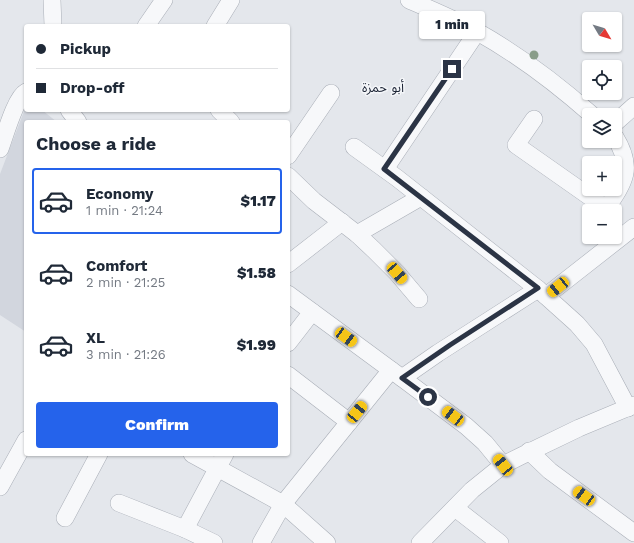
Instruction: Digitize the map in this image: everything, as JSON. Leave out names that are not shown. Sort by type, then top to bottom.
[{"type":"street","points":[[52,0],[53,24]]},
{"type":"street","points":[[147,24],[164,0]]},
{"type":"street","points":[[217,24],[231,0]]},
{"type":"street","points":[[409,0],[444,15],[477,32],[524,62],[583,108]]},
{"type":"street","points":[[384,169],[477,32]]},
{"type":"street","points":[[290,153],[331,93]]},
{"type":"street","points":[[0,150],[17,104],[24,94]]},
{"type":"street","points":[[622,117],[634,106]]},
{"type":"street","points":[[221,112],[230,120]]},
{"type":"street","points":[[534,119],[516,145],[600,204]]},
{"type":"street","points":[[354,147],[421,197],[542,292],[577,324],[590,339],[631,407],[579,428],[529,451],[503,465],[472,490],[420,543]]},
{"type":"street","points":[[613,204],[627,177],[629,169],[629,162],[622,147]]},
{"type":"street","points":[[290,178],[314,201],[357,234],[397,273],[420,299]]},
{"type":"street","points":[[357,234],[421,197]]},
{"type":"street","points":[[261,543],[283,504],[349,422],[397,374],[542,292],[634,227],[622,219]]},
{"type":"street","points":[[290,262],[342,222]]},
{"type":"street","points":[[290,296],[481,438],[503,465]]},
{"type":"street","points":[[290,340],[312,312]]},
{"type":"street","points":[[290,377],[349,422]]},
{"type":"street","points":[[0,487],[24,444]]},
{"type":"street","points":[[529,451],[550,471],[632,528]]},
{"type":"street","points":[[65,518],[98,456]]},
{"type":"street","points":[[200,456],[221,461],[283,504],[327,543]]},
{"type":"street","points":[[185,529],[221,461]]},
{"type":"street","points":[[119,503],[185,529],[214,543]]},
{"type":"street","points":[[455,508],[500,543]]},
{"type":"shaded area","points":[[24,111],[44,112],[54,120],[24,120],[24,331],[0,315],[0,174]]},
{"type":"district","name":"أبو حمزة","points":[[383,87]]},
{"type":"route","points":[[428,397],[402,378],[538,288],[384,169],[452,69]]}]
